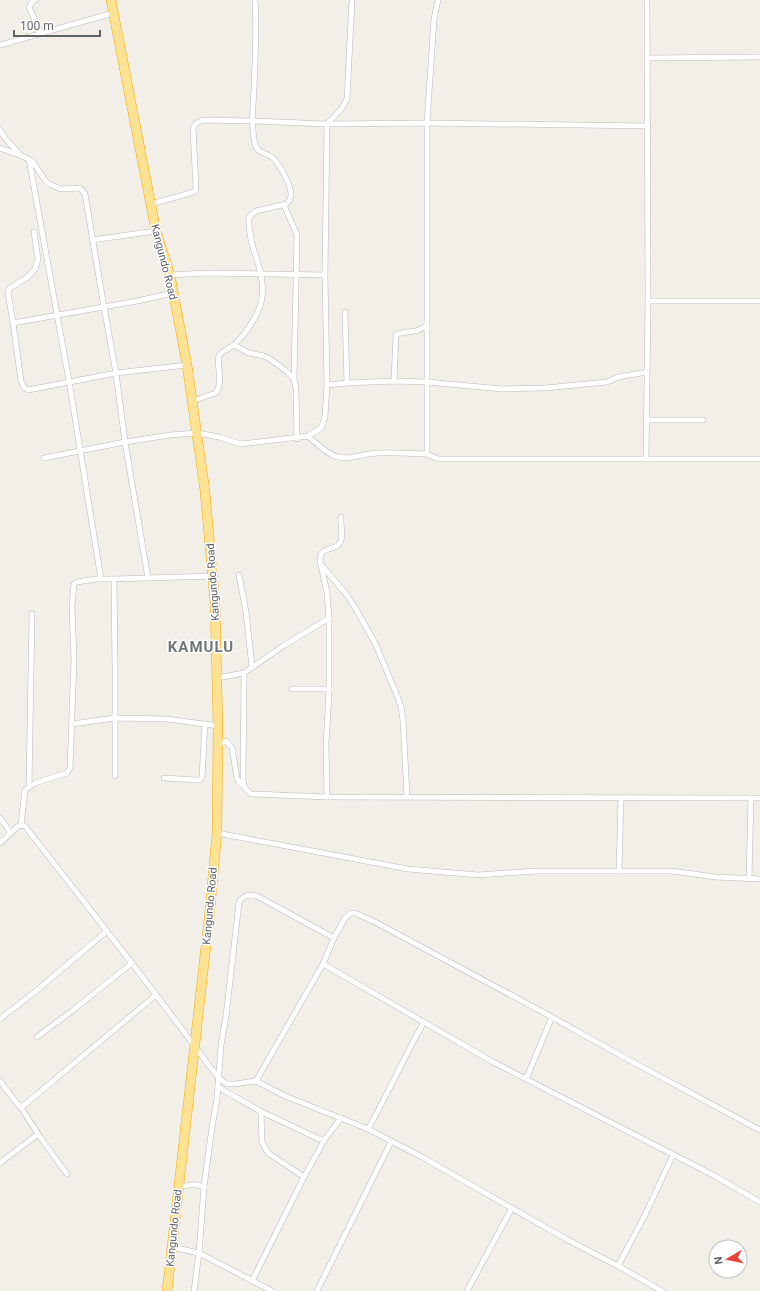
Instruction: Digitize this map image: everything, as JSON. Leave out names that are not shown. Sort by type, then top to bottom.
[{"type":"highway","name":"Kangundo Road","points":[[111,0],[156,231],[170,275],[187,365],[205,491],[214,576],[218,726],[217,833],[209,919],[167,1291]]},
{"type":"street","points":[[36,0],[33,1],[29,7],[41,34]]},
{"type":"street","points":[[192,402],[216,393],[220,385],[218,357],[222,352],[234,345],[250,326],[261,303],[262,274],[248,227],[248,217],[256,211],[284,205],[289,201],[291,196],[283,172],[273,158],[260,152],[256,148],[253,121],[256,22],[255,0]]},
{"type":"street","points":[[44,458],[80,450],[170,435],[197,433],[219,437],[241,444],[308,436],[321,428],[326,416],[327,385],[325,275],[327,124],[342,108],[347,99],[352,0]]},
{"type":"street","points":[[427,454],[426,123],[434,19],[438,0]]},
{"type":"street","points":[[646,458],[648,300],[647,0]]},
{"type":"street","points":[[0,45],[113,13]]},
{"type":"street","points":[[648,58],[760,57]]},
{"type":"street","points":[[151,204],[194,192],[196,189],[193,128],[196,123],[203,120],[327,124],[426,123],[648,126]]},
{"type":"street","points":[[0,130],[20,155]]},
{"type":"street","points":[[0,148],[32,161],[45,180],[55,188],[80,188],[85,194],[116,373],[125,442],[148,578]]},
{"type":"street","points":[[29,159],[69,381],[101,579]]},
{"type":"street","points":[[284,205],[297,235],[294,379],[296,388],[298,438]]},
{"type":"street","points":[[92,240],[156,231]]},
{"type":"street","points":[[34,232],[37,263],[35,269],[28,277],[8,290],[14,322],[21,381],[24,387],[28,390],[116,373],[187,365]]},
{"type":"street","points":[[37,263],[47,258]]},
{"type":"street","points":[[170,275],[205,273],[325,275]]},
{"type":"street","points":[[14,322],[104,307],[173,293]]},
{"type":"street","points":[[648,300],[760,301]]},
{"type":"street","points":[[345,312],[347,383]]},
{"type":"street","points":[[394,381],[396,335],[399,333],[421,330],[427,325]]},
{"type":"street","points":[[234,345],[249,353],[264,356],[270,359],[294,379]]},
{"type":"street","points":[[327,385],[394,381],[427,382],[502,389],[545,388],[607,382],[618,377],[647,372]]},
{"type":"street","points":[[647,420],[703,420]]},
{"type":"street","points":[[308,436],[328,452],[339,458],[351,458],[381,453],[427,454],[438,459],[760,459]]},
{"type":"street","points":[[327,796],[326,744],[329,689],[329,618],[321,554],[325,550],[338,546],[340,543],[342,534],[341,517]]},
{"type":"street","points":[[322,566],[347,595],[357,611],[375,643],[397,695],[403,720],[407,796]]},
{"type":"street","points":[[239,575],[246,612],[252,667]]},
{"type":"street","points":[[21,825],[25,790],[35,783],[69,772],[74,660],[72,606],[74,584],[77,582],[101,579],[214,576]]},
{"type":"street","points":[[114,579],[115,776]]},
{"type":"street","points":[[29,786],[32,614]]},
{"type":"street","points":[[217,678],[244,673],[283,646],[329,618]]},
{"type":"street","points":[[244,673],[243,781],[245,788]]},
{"type":"street","points":[[292,689],[329,689]]},
{"type":"street","points":[[72,724],[115,718],[167,719],[218,726]]},
{"type":"street","points":[[164,778],[200,780],[202,777],[205,724]]},
{"type":"street","points":[[218,744],[226,741],[232,748],[237,778],[251,794],[327,796],[760,798]]},
{"type":"street","points":[[619,871],[621,798]]},
{"type":"street","points":[[749,879],[751,798]]},
{"type":"street","points":[[0,818],[11,833]]},
{"type":"street","points":[[0,843],[21,825]]},
{"type":"street","points":[[21,825],[25,826],[132,963],[219,1078],[228,1084],[256,1081],[285,1096],[368,1129],[422,1157],[566,1239],[662,1291]]},
{"type":"street","points":[[217,833],[408,868],[478,875],[536,870],[672,871],[715,877],[760,879]]},
{"type":"street","points":[[194,1291],[199,1253],[204,1187],[217,1099],[221,1045],[226,1016],[239,903],[241,898],[250,894],[257,896],[334,938]]},
{"type":"street","points":[[256,1081],[323,964],[334,938],[347,915],[356,913],[760,1130]]},
{"type":"street","points":[[0,1019],[107,932]]},
{"type":"street","points":[[37,1037],[132,963]]},
{"type":"street","points":[[323,964],[493,1062],[715,1176],[760,1202]]},
{"type":"street","points":[[20,1106],[23,1106],[156,995]]},
{"type":"street","points":[[526,1079],[552,1017]]},
{"type":"street","points":[[368,1129],[424,1022]]},
{"type":"street","points":[[0,1081],[20,1106],[67,1174]]},
{"type":"street","points":[[218,1087],[261,1112],[315,1138],[324,1139]]},
{"type":"street","points":[[261,1112],[262,1142],[268,1153],[304,1177]]},
{"type":"street","points":[[252,1281],[324,1139],[341,1118]]},
{"type":"street","points":[[0,1163],[38,1134]]},
{"type":"street","points":[[317,1291],[391,1142]]},
{"type":"street","points":[[618,1266],[645,1215],[673,1155]]},
{"type":"street","points":[[178,1188],[189,1185],[204,1187]]},
{"type":"street","points":[[467,1291],[512,1208]]},
{"type":"street","points":[[172,1247],[199,1253],[272,1291]]},
{"type":"district","name":"KAMULU","points":[[201,647]]}]
